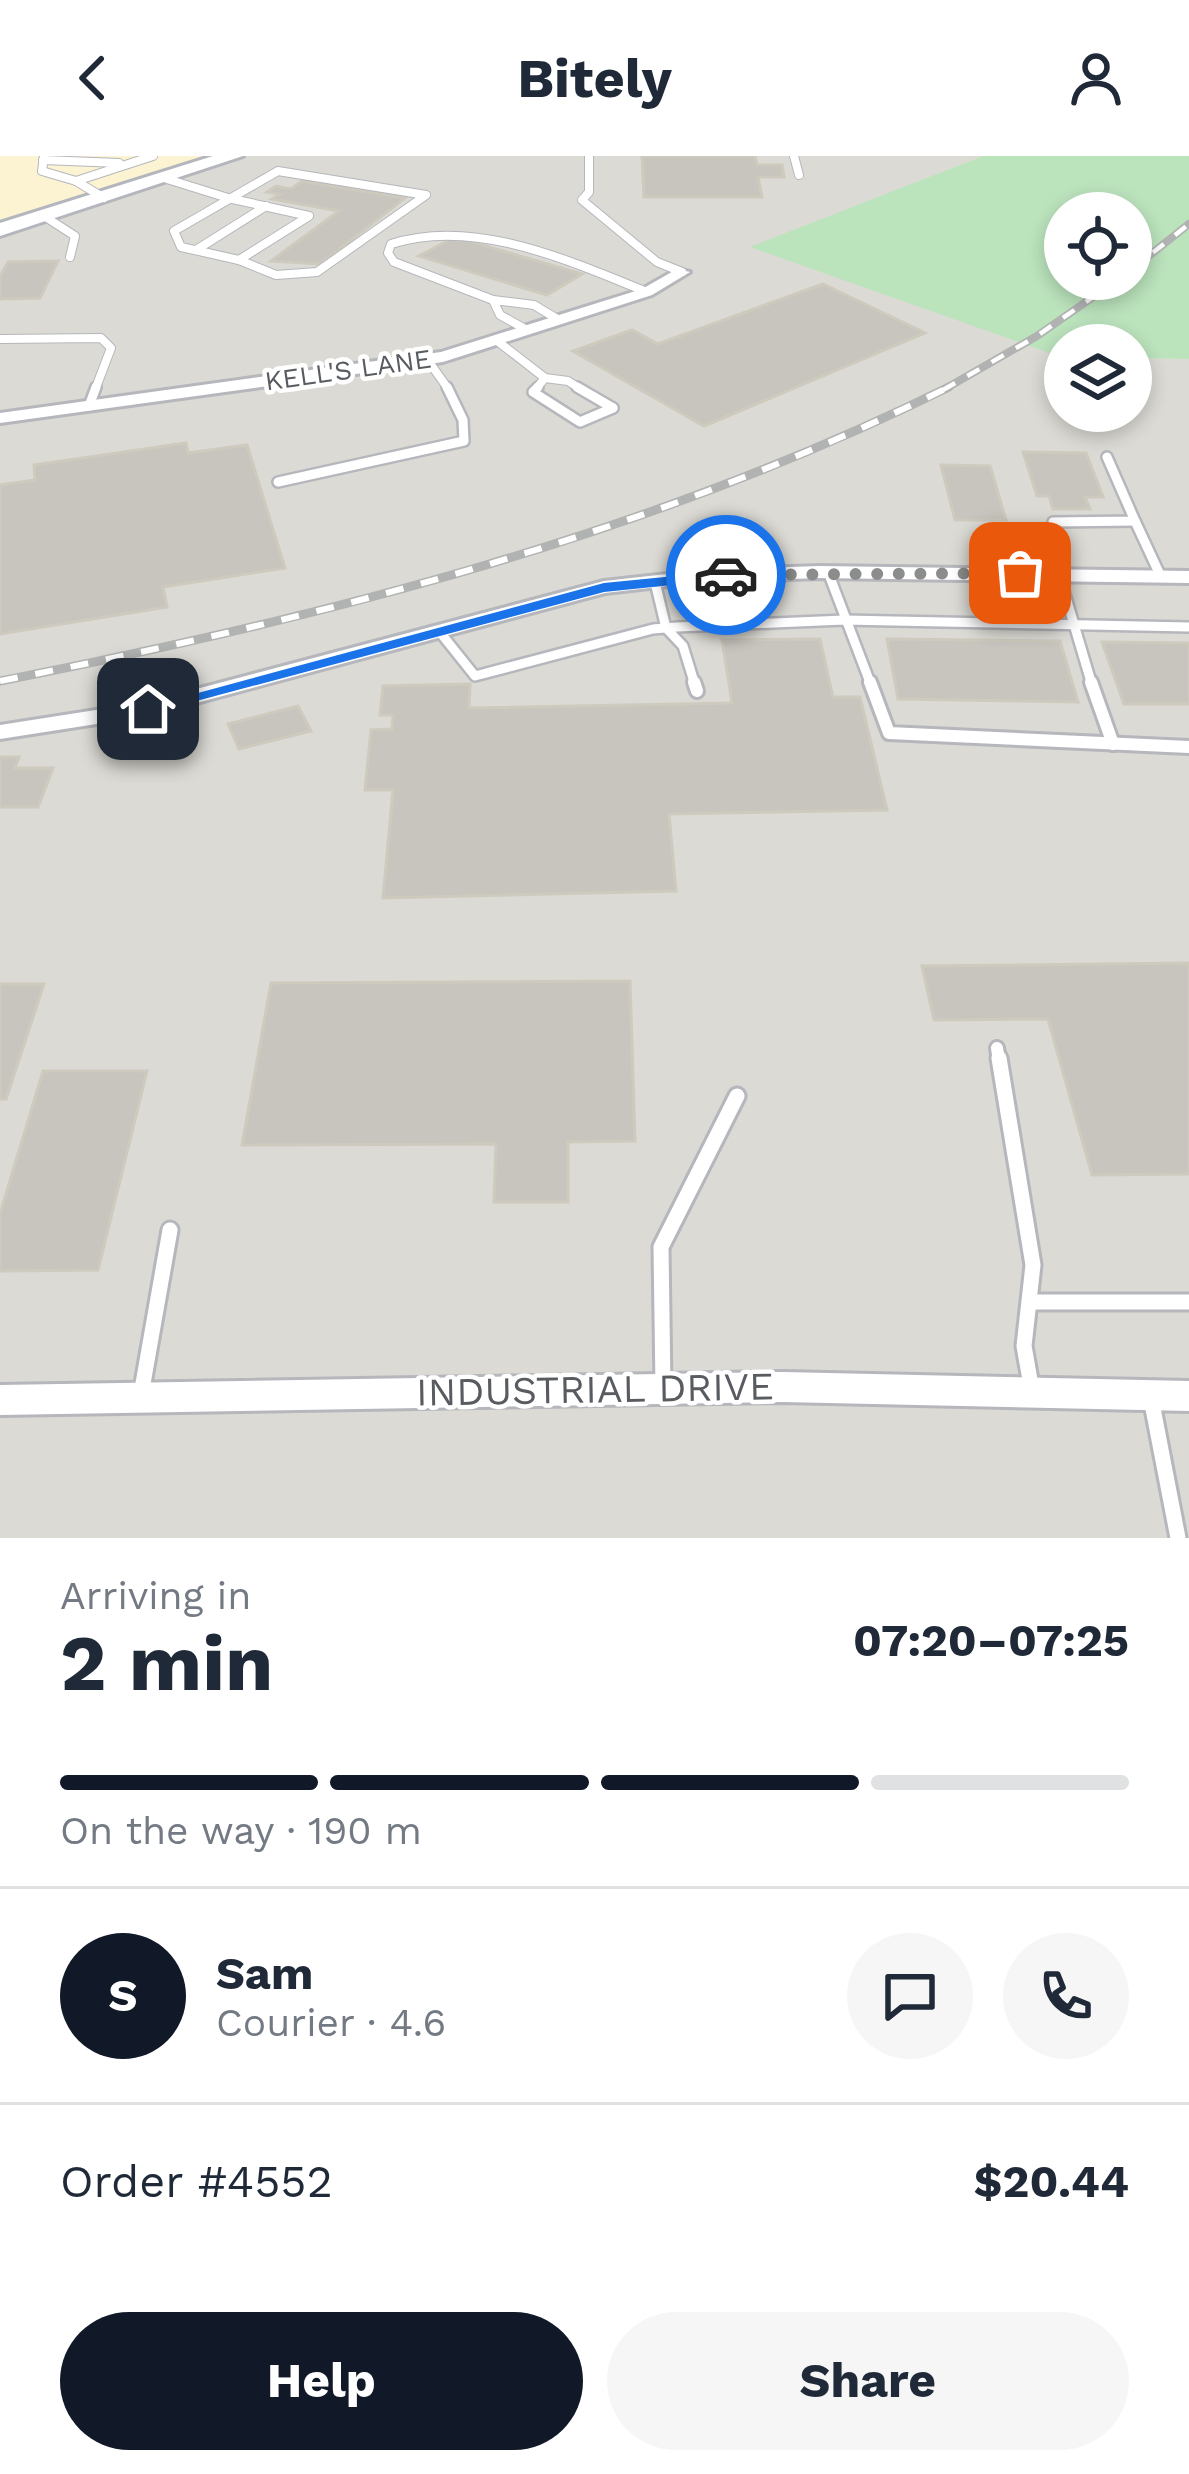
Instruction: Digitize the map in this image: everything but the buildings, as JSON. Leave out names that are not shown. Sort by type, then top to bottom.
[{"type":"main road","points":[[0,230],[233,156]]},
{"type":"street","name":"KELL'S LANE","points":[[0,418],[427,359],[647,292],[682,272]]},
{"type":"street","points":[[0,732],[148,709],[604,587],[828,572],[1189,578]]},
{"type":"street","name":"INDUSTRIAL DRIVE","points":[[0,1400],[663,1388],[1189,1396]]},
{"type":"lane","points":[[76,181],[152,156]]},
{"type":"lane","points":[[589,156],[589,191],[582,200],[658,262],[682,272]]},
{"type":"lane","points":[[794,156],[799,175]]},
{"type":"lane","points":[[104,198],[76,181],[42,171],[44,158],[125,164]]},
{"type":"lane","points":[[278,171],[426,195],[317,272],[276,275],[239,260],[181,247],[174,231],[228,198],[278,171]]},
{"type":"lane","points":[[167,179],[309,216],[239,260]]},
{"type":"lane","points":[[196,250],[266,206]]},
{"type":"lane","points":[[44,216],[75,236],[70,256]]},
{"type":"lane","points":[[560,320],[533,305],[493,300],[394,262],[388,253],[391,244],[420,232],[458,233],[592,270],[647,292]]},
{"type":"lane","points":[[493,300],[500,316],[527,330]]},
{"type":"lane","points":[[0,339],[100,338],[112,348],[89,406]]},
{"type":"lane","points":[[496,340],[545,378],[568,381],[613,408],[580,422],[533,392],[545,378]]},
{"type":"lane","points":[[278,482],[464,441],[467,432],[451,394],[427,359]]},
{"type":"lane","points":[[1107,458],[1161,577]]},
{"type":"lane","points":[[1053,521],[1135,520]]},
{"type":"lane","points":[[828,572],[889,733],[1189,747]]},
{"type":"lane","points":[[1059,574],[1071,625],[1113,744]]},
{"type":"lane","points":[[655,581],[666,628],[683,646],[698,691]]},
{"type":"lane","points":[[439,631],[475,676],[666,628],[844,620],[1189,627]]},
{"type":"lane","points":[[997,1048],[1034,1265],[1024,1346],[1033,1392]]},
{"type":"lane","points":[[663,1388],[662,1247],[737,1096]]},
{"type":"lane","points":[[141,1396],[170,1230]]},
{"type":"lane","points":[[1030,1302],[1189,1301]]},
{"type":"lane","points":[[1150,1395],[1178,1538]]},
{"type":"shaded area","points":[[0,156],[228,156],[0,229]]},
{"type":"shaded area","points":[[228,156],[983,156],[752,247],[1044,350],[1044,432],[1152,432],[1152,358],[1189,359],[1189,1538],[0,1538],[0,229]]},
{"type":"green space","points":[[983,156],[1189,156],[1189,359],[1152,358],[1152,324],[1044,324],[1044,351],[750,247]]},
{"type":"railway","points":[[1152,253],[1189,224]]},
{"type":"railway","points":[[945,389],[1089,300]]},
{"type":"railway","points":[[945,389],[949,387]]},
{"type":"railway","points":[[0,681],[244,629],[484,566],[720,486],[945,389]]},
{"type":"way so far","points":[[726,575],[1020,573]]},
{"type":"route","points":[[148,709],[604,587],[726,575]]}]
